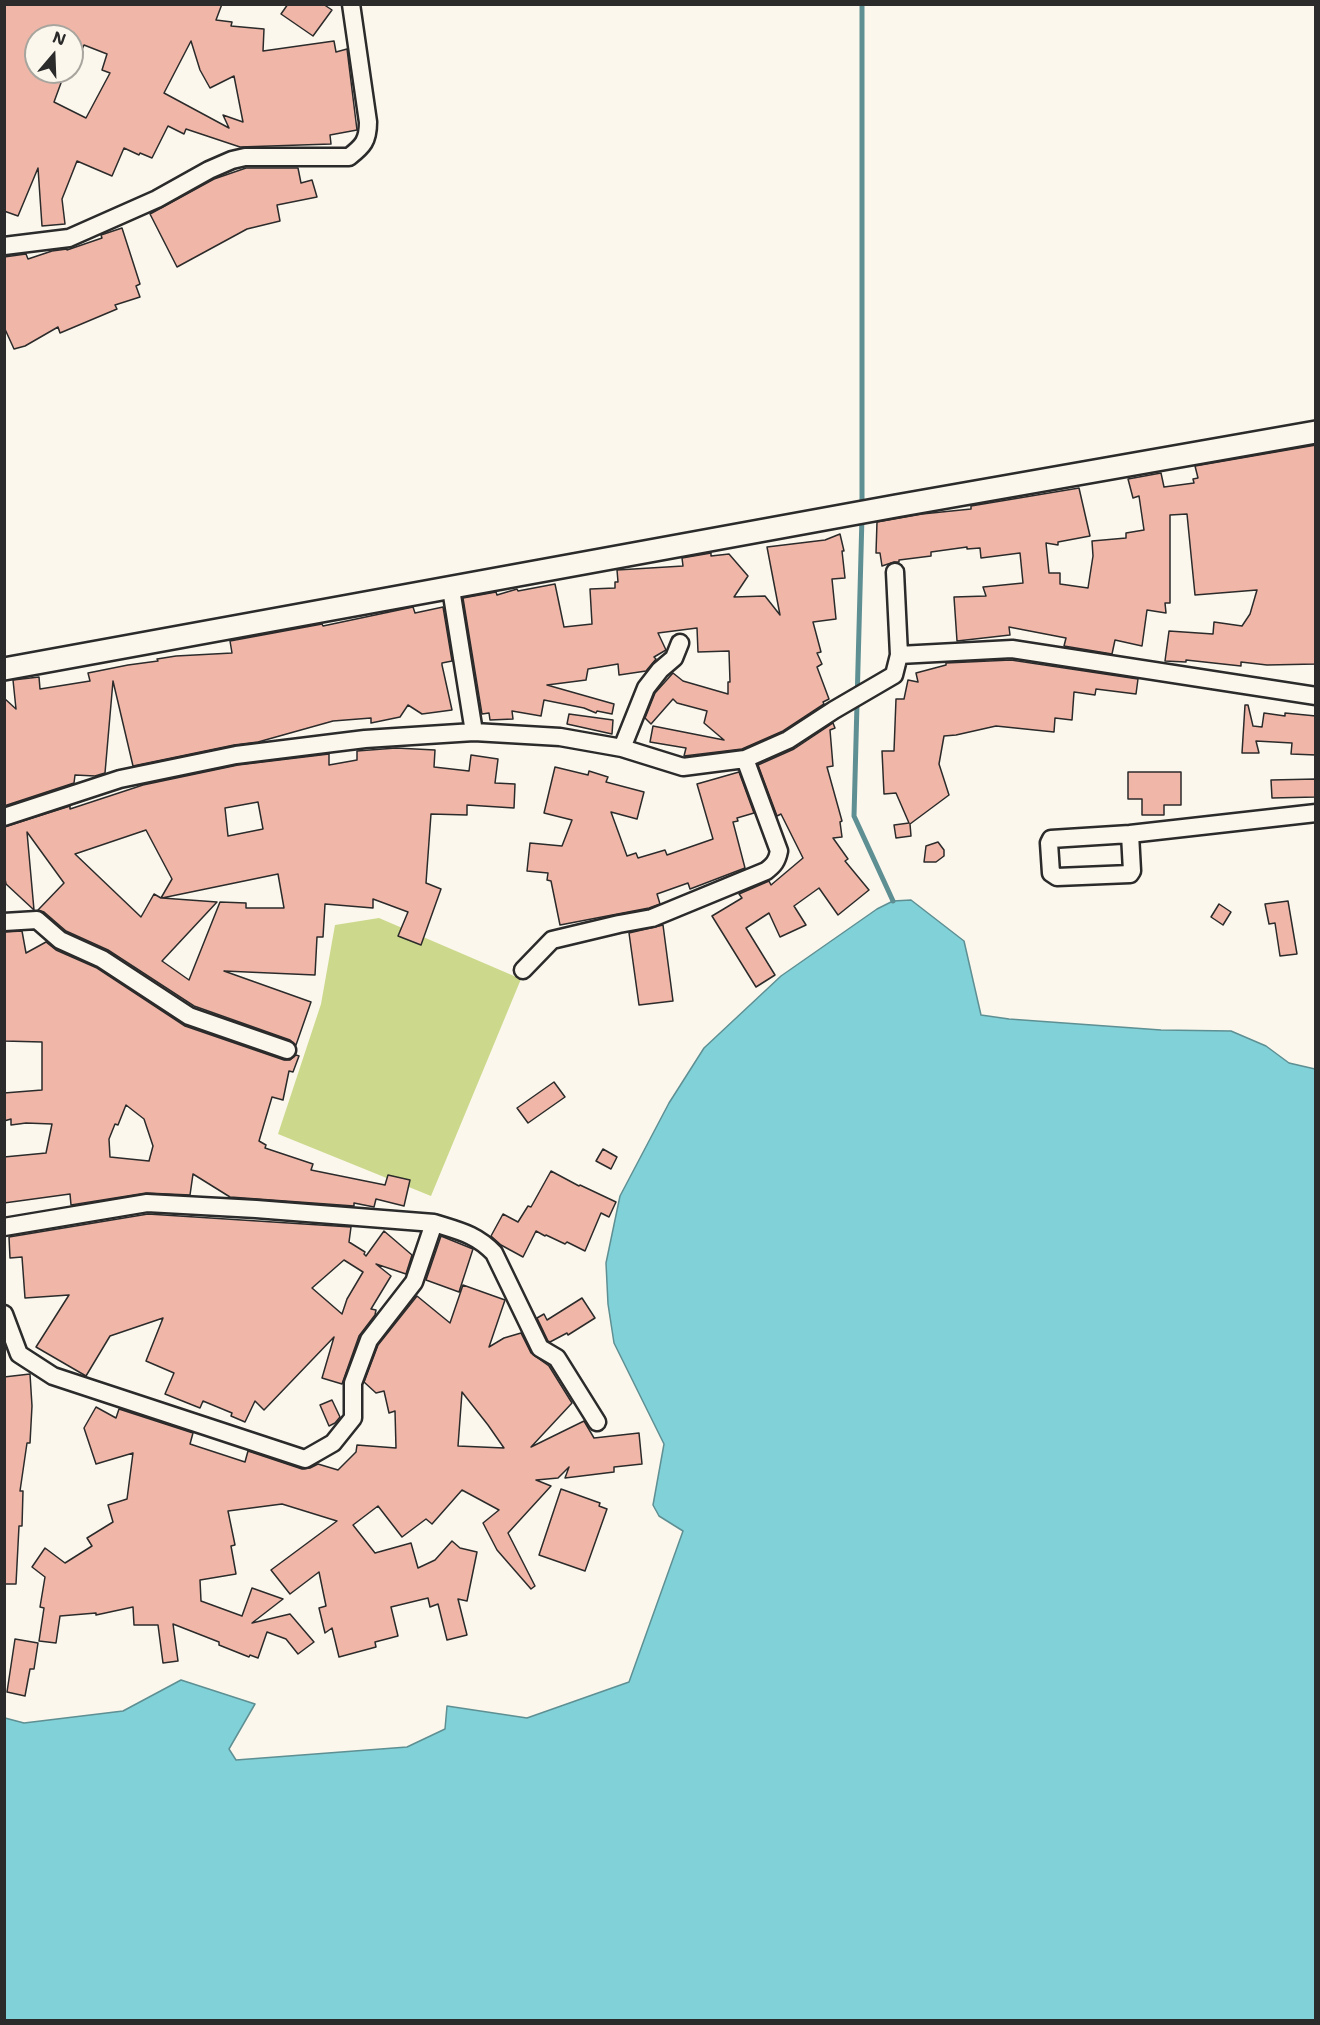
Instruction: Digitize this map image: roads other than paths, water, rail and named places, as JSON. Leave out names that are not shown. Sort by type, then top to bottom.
[{"type":"street","points":[[4,246],[69,238],[157,199],[232,160],[245,157],[348,157],[361,147],[368,133],[351,4]]},
{"type":"street","points":[[4,669],[885,508],[1316,432]]},
{"type":"street","points":[[4,817],[120,779],[236,755],[365,739],[474,732],[560,737],[622,748],[683,767],[745,759],[788,740],[894,675],[899,655],[895,572]]},
{"type":"street","points":[[451,589],[474,732]]},
{"type":"street","points":[[622,748],[646,688],[660,670],[674,658],[680,643]]},
{"type":"street","points":[[899,655],[1012,649],[1316,696]]},
{"type":"street","points":[[523,970],[552,940],[652,918],[766,871],[773,865],[779,851],[745,759]]},
{"type":"street","points":[[1130,834],[1132,871],[1130,874],[1057,877],[1051,873],[1049,843],[1052,839],[1130,834],[1280,819],[1316,813]]},
{"type":"street","points":[[4,922],[37,920],[60,940],[102,959],[189,1016],[287,1050]]},
{"type":"street","points":[[4,1227],[147,1203],[434,1223],[472,1235],[494,1253],[526,1324],[540,1348],[557,1358],[597,1422]]},
{"type":"street","points":[[4,1314],[12,1359],[53,1376],[305,1459],[333,1443],[353,1418],[353,1383],[369,1340],[414,1282],[434,1223]]},
{"type":"water","points":[[911,900],[964,941],[981,1015],[1161,1030],[1231,1031],[1266,1046],[1289,1063],[1315,1069],[1315,2020],[5,2020],[5,1718],[24,1723],[123,1711],[181,1680],[255,1704],[229,1749],[236,1760],[407,1747],[445,1729],[447,1706],[527,1718],[629,1682],[683,1531],[659,1516],[653,1505],[664,1444],[614,1343],[608,1304],[606,1263],[620,1196],[669,1103],[704,1048],[781,976],[877,909],[893,901]]},
{"type":"waterway","points":[[862,4],[862,507]]},
{"type":"waterway","points":[[862,516],[854,816],[893,901]]}]
